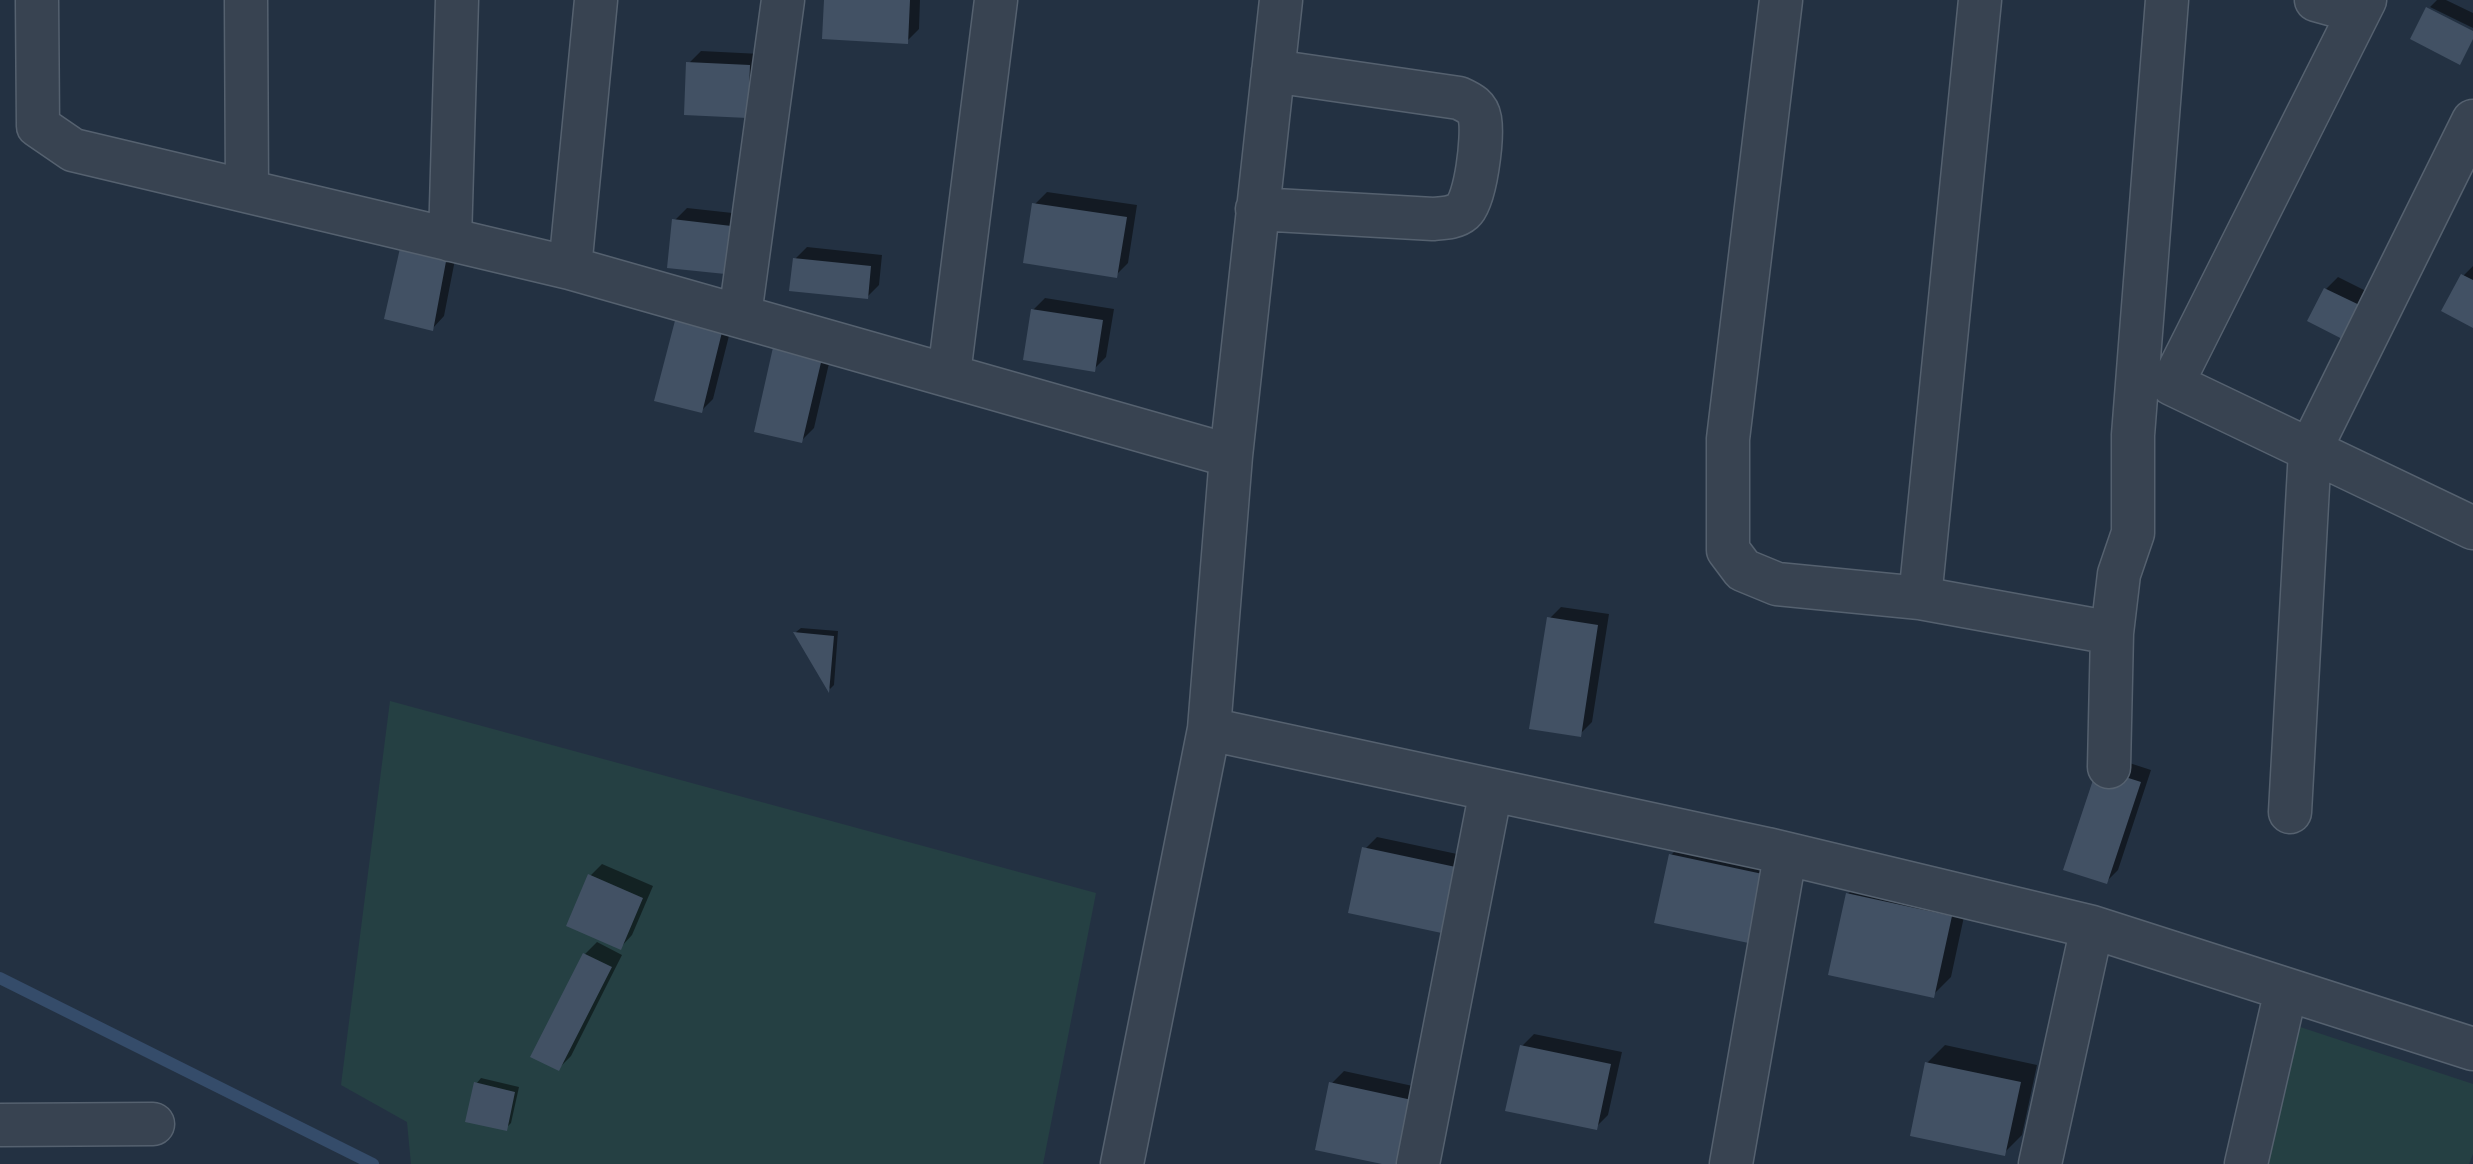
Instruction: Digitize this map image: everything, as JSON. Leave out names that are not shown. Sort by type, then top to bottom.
[{"type":"street","points":[[37,0],[38,126],[73,150],[570,268],[1230,456]]},
{"type":"street","points":[[246,0],[248,192]]},
{"type":"street","points":[[450,240],[457,0]]},
{"type":"street","points":[[570,268],[596,0]]},
{"type":"street","points":[[740,315],[783,0]]},
{"type":"street","points":[[949,374],[996,0]]},
{"type":"street","points":[[1122,1164],[1209,730],[1230,456],[1281,0]]},
{"type":"street","points":[[1781,0],[1728,438],[1728,550],[1742,570],[1777,584],[1920,598],[2112,633]]},
{"type":"street","points":[[1920,598],[1980,0]]},
{"type":"street","points":[[2109,767],[2112,633],[2119,574],[2133,533],[2133,435],[2167,0]]},
{"type":"street","points":[[2316,0],[2362,6],[2172,384],[2472,526]]},
{"type":"street","points":[[1257,209],[1433,219],[1455,216],[1467,209],[1474,193],[1480,117],[1474,105],[1459,98],[1273,71]]},
{"type":"street","points":[[2290,812],[2310,450],[2473,121]]},
{"type":"street","points":[[1209,730],[1767,849],[2092,928],[2473,1050]]},
{"type":"street","points":[[1418,1164],[1491,790]]},
{"type":"street","points":[[1730,1164],[1785,856]]},
{"type":"street","points":[[2040,1164],[2092,928]]},
{"type":"street","points":[[2246,1164],[2286,990]]},
{"type":"street","points":[[0,1126],[153,1124]]},
{"type":"green space","points":[[390,701],[1096,893],[1043,1164],[411,1164],[407,1122],[341,1085]]},
{"type":"green space","points":[[2297,1026],[2473,1084],[2473,1154],[2469,1164],[2265,1164]]},
{"type":"building","points":[[824,0],[910,0],[908,44],[822,39]]},
{"type":"building","points":[[2426,7],[2473,31],[2460,65],[2410,39]]},
{"type":"building","points":[[686,62],[750,65],[748,118],[684,115]]},
{"type":"building","points":[[1032,203],[1127,217],[1117,278],[1023,263]]},
{"type":"building","points":[[672,219],[740,227],[735,275],[667,268]]},
{"type":"building","points":[[403,235],[450,240],[433,331],[384,319]]},
{"type":"building","points":[[793,258],[871,266],[868,299],[789,291]]},
{"type":"building","points":[[2461,274],[2473,280],[2473,328],[2441,311]]},
{"type":"building","points":[[2324,288],[2372,311],[2354,345],[2307,321]]},
{"type":"building","points":[[1031,309],[1103,320],[1095,372],[1023,360]]},
{"type":"building","points":[[677,313],[724,324],[702,413],[654,401]]},
{"type":"building","points":[[774,343],[823,354],[802,443],[754,432]]},
{"type":"building","points":[[1547,617],[1598,625],[1581,737],[1529,729]]},
{"type":"building","points":[[793,632],[834,636],[829,693]]},
{"type":"building","points":[[2097,768],[2141,782],[2107,884],[2063,870]]},
{"type":"building","points":[[1362,847],[1465,869],[1451,935],[1348,913]]},
{"type":"building","points":[[1669,854],[1772,876],[1758,945],[1654,923]]},
{"type":"building","points":[[588,874],[643,898],[621,950],[566,926]]},
{"type":"building","points":[[1846,893],[1952,916],[1934,998],[1828,975]]},
{"type":"building","points":[[583,953],[612,967],[559,1071],[530,1057]]},
{"type":"building","points":[[1520,1045],[1611,1064],[1597,1130],[1505,1111]]},
{"type":"building","points":[[1925,1062],[2021,1082],[2005,1156],[1910,1136]]},
{"type":"building","points":[[474,1082],[515,1092],[507,1131],[465,1122]]},
{"type":"building","points":[[1329,1082],[1412,1100],[1398,1164],[1315,1150]]},
{"type":"waterway","points":[[0,978],[373,1164]]}]
